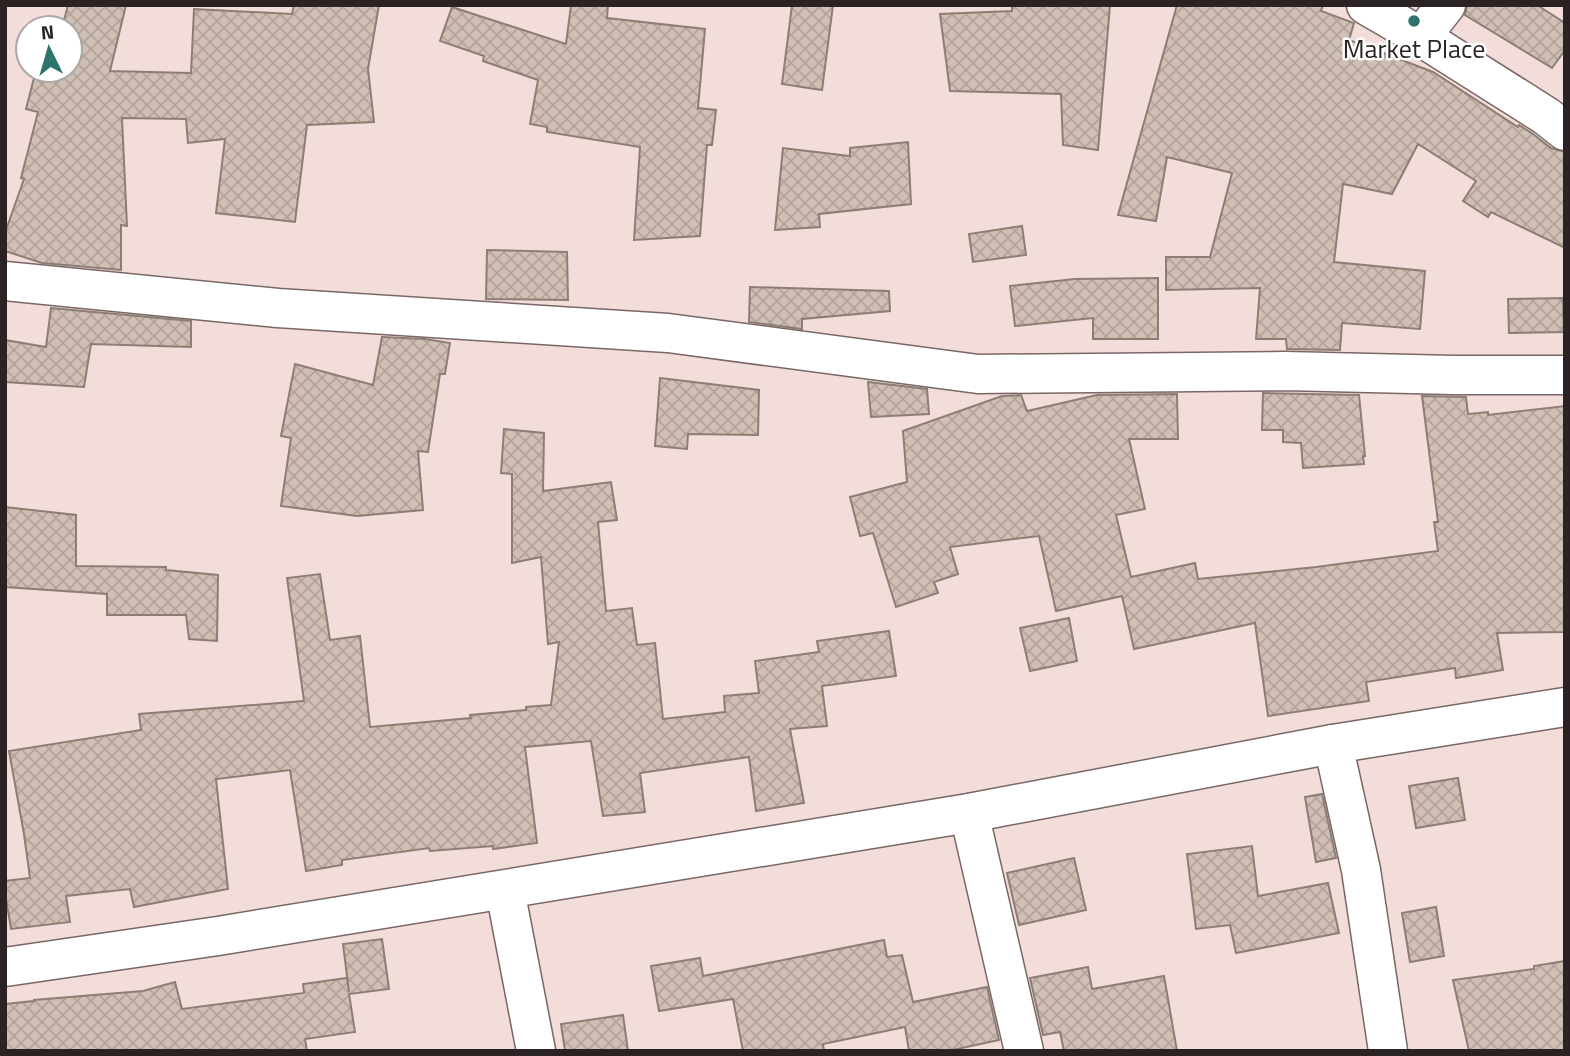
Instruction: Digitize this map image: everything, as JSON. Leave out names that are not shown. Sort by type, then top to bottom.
[{"type":"main road","points":[[1366,5],[1422,37],[1565,131]]},
{"type":"main road","points":[[1422,37],[1446,5]]},
{"type":"main road","points":[[5,281],[278,308],[668,333],[978,374],[1285,370],[1565,375]]},
{"type":"main road","points":[[5,967],[218,936],[969,813],[1333,744],[1565,706]]},
{"type":"main road","points":[[1333,744],[1362,870],[1388,1051]]},
{"type":"main road","points":[[969,813],[1024,1051]]},
{"type":"main road","points":[[505,890],[536,1051]]},
{"type":"building","points":[[68,5],[126,5],[110,71],[191,73],[194,9],[292,14],[294,5],[379,5],[368,69],[374,122],[307,125],[295,222],[216,213],[225,139],[188,143],[186,119],[122,118],[127,226],[121,225],[121,270],[42,263],[5,251],[5,233],[24,179],[21,178],[38,112],[26,109],[32,84],[84,84],[84,14],[66,14]]},
{"type":"building","points":[[571,5],[608,5],[607,18],[705,29],[698,108],[716,110],[712,145],[707,145],[700,236],[634,240],[640,147],[547,132],[547,127],[530,124],[538,80],[483,61],[484,56],[440,41],[452,7],[566,44]]},
{"type":"building","points":[[792,5],[833,5],[822,90],[782,84]]},
{"type":"building","points":[[1012,5],[1110,5],[1098,150],[1063,145],[1061,94],[950,91],[940,14],[1012,11]]},
{"type":"building","points":[[1177,5],[1323,5],[1321,11],[1354,23],[1349,40],[1433,72],[1551,148],[1565,152],[1565,248],[1491,212],[1488,217],[1463,201],[1476,181],[1418,144],[1392,194],[1343,184],[1334,262],[1425,271],[1420,329],[1342,323],[1340,350],[1287,349],[1286,339],[1256,339],[1260,288],[1166,290],[1166,257],[1210,257],[1232,173],[1167,157],[1156,221],[1118,215]]},
{"type":"building","points":[[1467,5],[1537,5],[1565,23],[1565,50],[1552,68],[1465,15]]},
{"type":"building","points":[[908,142],[911,204],[819,214],[820,227],[775,230],[783,148],[850,156],[850,148]]},
{"type":"building","points":[[1022,226],[1026,255],[973,262],[969,234]]},
{"type":"building","points":[[487,250],[567,252],[568,300],[486,299]]},
{"type":"building","points":[[1158,278],[1158,339],[1093,339],[1093,318],[1015,326],[1010,286],[1075,279]]},
{"type":"building","points":[[750,287],[889,291],[890,311],[802,319],[802,329],[749,322]]},
{"type":"building","points":[[1563,298],[1564,332],[1509,333],[1508,299]]},
{"type":"building","points":[[51,308],[191,321],[191,347],[91,344],[84,387],[5,382],[5,340],[46,347]]},
{"type":"building","points":[[382,337],[450,343],[445,374],[440,374],[428,452],[418,451],[423,510],[357,516],[281,506],[291,438],[281,436],[295,364],[373,385]]},
{"type":"building","points":[[660,378],[759,390],[758,435],[688,434],[687,449],[655,446]]},
{"type":"building","points":[[868,382],[927,389],[929,414],[871,417]]},
{"type":"building","points":[[1263,393],[1359,395],[1364,464],[1303,468],[1301,443],[1283,442],[1283,430],[1262,430]]},
{"type":"building","points":[[1177,394],[1178,439],[1129,439],[1145,509],[1116,515],[1131,577],[1195,563],[1198,579],[1438,551],[1434,522],[1438,522],[1422,396],[1466,397],[1468,414],[1488,412],[1488,415],[1565,406],[1565,632],[1497,633],[1503,670],[1456,678],[1455,668],[1366,682],[1369,701],[1268,716],[1255,623],[1134,649],[1122,596],[1056,611],[1039,536],[950,547],[958,574],[934,582],[938,593],[896,607],[873,533],[860,536],[850,497],[907,482],[903,431],[1002,396],[1021,395],[1027,411],[1097,395]]},
{"type":"building","points":[[504,429],[544,433],[543,491],[611,482],[617,520],[598,522],[606,611],[632,608],[637,645],[655,643],[663,719],[725,712],[724,696],[759,693],[755,661],[819,652],[817,641],[889,631],[896,676],[822,686],[827,726],[790,729],[804,803],[756,811],[749,757],[640,773],[645,812],[603,816],[591,741],[525,747],[537,843],[493,849],[493,846],[430,851],[429,848],[342,860],[342,865],[306,871],[290,770],[216,779],[228,889],[134,907],[130,889],[66,896],[70,922],[11,929],[5,881],[30,878],[9,751],[141,730],[139,714],[304,701],[287,578],[320,574],[330,640],[360,636],[370,727],[471,718],[470,715],[551,705],[559,642],[548,644],[541,557],[512,563],[512,474],[501,473]]},
{"type":"building","points":[[5,507],[76,515],[76,566],[166,567],[166,570],[218,575],[217,641],[189,639],[186,615],[107,615],[107,594],[5,587]]},
{"type":"building","points":[[1069,618],[1077,661],[1030,671],[1020,628]]},
{"type":"building","points":[[1458,778],[1465,820],[1416,828],[1409,786]]},
{"type":"building","points":[[1322,794],[1336,858],[1316,862],[1305,797]]},
{"type":"building","points":[[1252,846],[1258,896],[1328,883],[1339,933],[1236,953],[1230,925],[1196,929],[1187,854]]},
{"type":"building","points":[[1074,858],[1086,910],[1019,925],[1007,873]]},
{"type":"building","points":[[1436,907],[1444,956],[1410,962],[1402,913]]},
{"type":"building","points":[[382,939],[389,989],[349,994],[355,1032],[305,1039],[307,1051],[5,1051],[5,1004],[143,991],[175,982],[182,1009],[304,993],[303,984],[347,978],[349,992],[343,944]]},
{"type":"building","points":[[884,940],[887,957],[902,955],[913,1002],[987,987],[999,1040],[948,1051],[909,1051],[905,1027],[823,1044],[824,1051],[743,1051],[733,999],[659,1011],[651,966],[700,958],[703,976]]},
{"type":"building","points":[[1565,961],[1565,1051],[1469,1051],[1453,980],[1534,969],[1534,966]]},
{"type":"building","points":[[1088,967],[1092,989],[1164,976],[1177,1051],[1064,1051],[1060,1032],[1043,1035],[1030,978]]},
{"type":"building","points":[[623,1015],[628,1051],[565,1051],[561,1024]]},
{"type":"place","name":"Market Place","points":[[1414,21]]}]
